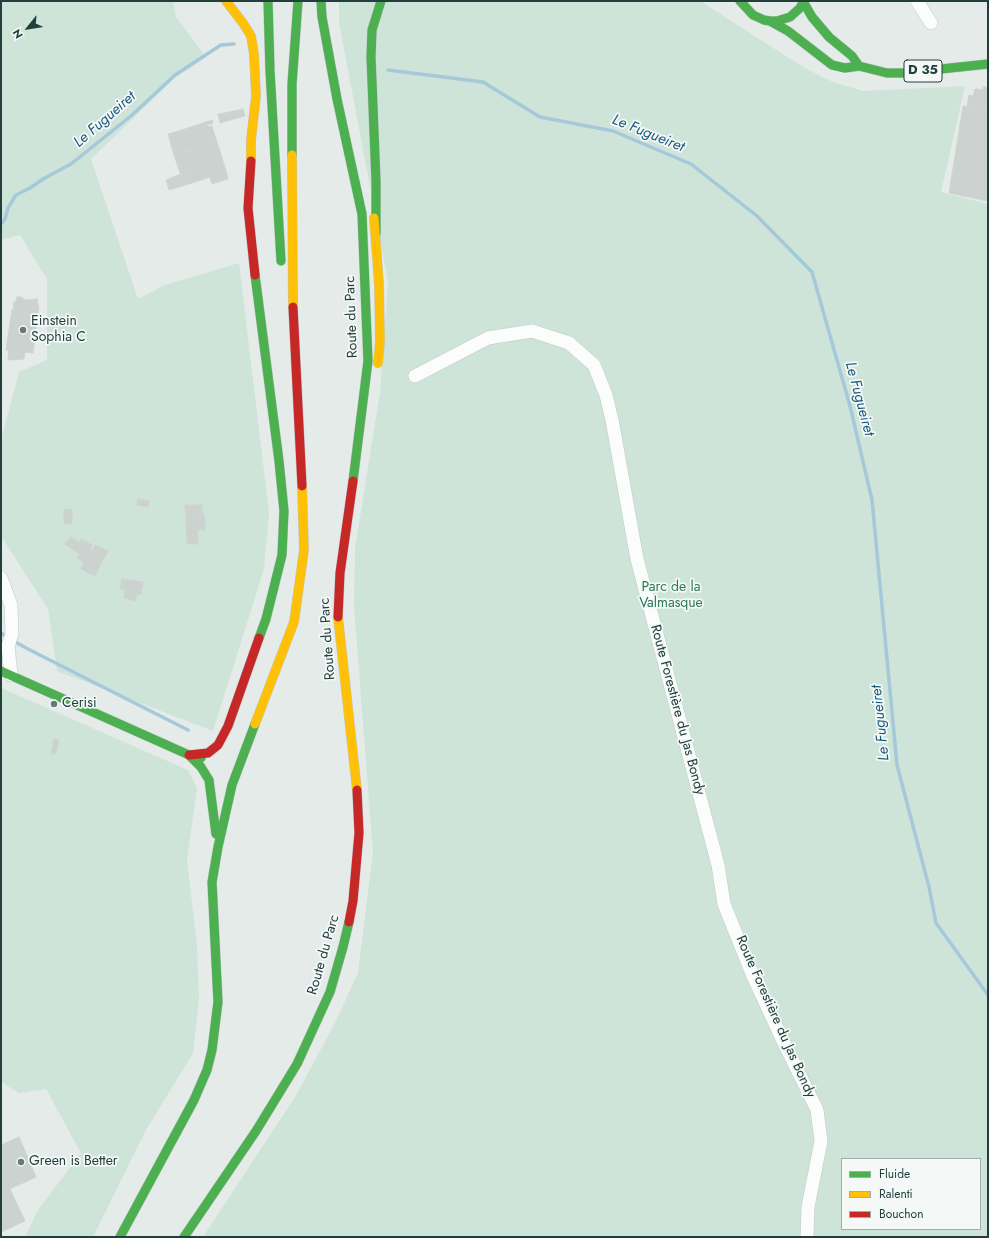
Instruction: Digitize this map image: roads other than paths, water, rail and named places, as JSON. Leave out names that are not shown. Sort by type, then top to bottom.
[{"type":"main road","points":[[189,755],[208,753],[218,745],[228,726],[266,619],[282,555],[284,530],[284,511],[279,461],[249,225],[248,208],[251,140],[256,96],[254,54],[251,36],[226,1]]},
{"type":"main road","points":[[268,1],[270,71],[280,258],[293,328]]},
{"type":"main road","name":"Route du Parc","points":[[120,1237],[194,1100],[212,1050],[218,1002],[212,882],[218,847],[232,785],[294,622],[304,550],[303,496],[293,328],[292,84],[298,1]]},
{"type":"main road","name":"Route du Parc","points":[[184,1237],[256,1131],[298,1064],[330,992],[343,947],[353,901],[359,833],[356,779],[338,617],[339,586],[359,441],[368,361],[362,214],[337,99],[322,17],[321,1]]},
{"type":"main road","points":[[377,372],[380,334],[371,58],[372,30],[381,1]]},
{"type":"main road","points":[[740,3],[748,12],[758,18],[777,21],[790,17],[804,2],[812,17],[829,37],[852,56],[859,66]]},
{"type":"main road","name":"D 35","points":[[770,21],[788,31],[832,65],[845,68],[859,66],[887,72],[903,73],[988,64]]},
{"type":"main road","points":[[367,184],[376,234]]},
{"type":"main road","points":[[355,468],[365,444],[370,416]]},
{"type":"main road","points":[[271,653],[294,622]]},
{"type":"main road","points":[[6,673],[189,755],[208,760],[220,756],[244,708]]},
{"type":"main road","points":[[189,755],[201,767],[209,780],[218,847]]},
{"type":"street","points":[[917,1],[931,23]]},
{"type":"street","name":"Route Forestière du Jas Bondy","points":[[415,376],[488,338],[532,331],[569,343],[594,365],[606,395],[612,420],[637,559],[718,865],[724,904],[753,976],[817,1110],[821,1141],[808,1207],[807,1237]]},
{"type":"street","points":[[1,578],[11,605],[6,673]]},
{"type":"waterway","name":"Le Fugueiret","points":[[1,224],[5,219],[8,208],[16,195],[71,164],[132,115],[175,75],[221,45],[234,44]]},
{"type":"waterway","name":"Le Fugueiret","points":[[388,70],[483,82],[540,117],[613,131],[691,164],[757,216],[812,272],[850,406],[872,500],[897,765],[929,887],[936,923],[988,995]]},
{"type":"waterway","points":[[1,633],[7,637]]},
{"type":"waterway","points":[[12,640],[188,730]]},
{"type":"place","name":"Einstein Sophia C","points":[[23,330]]},
{"type":"place","name":"Cerisi","points":[[54,704]]},
{"type":"place","name":"Green is Better","points":[[21,1162]]},
{"type":"park label","name":"Parc de la Valmasque","points":[[671,596]]}]
